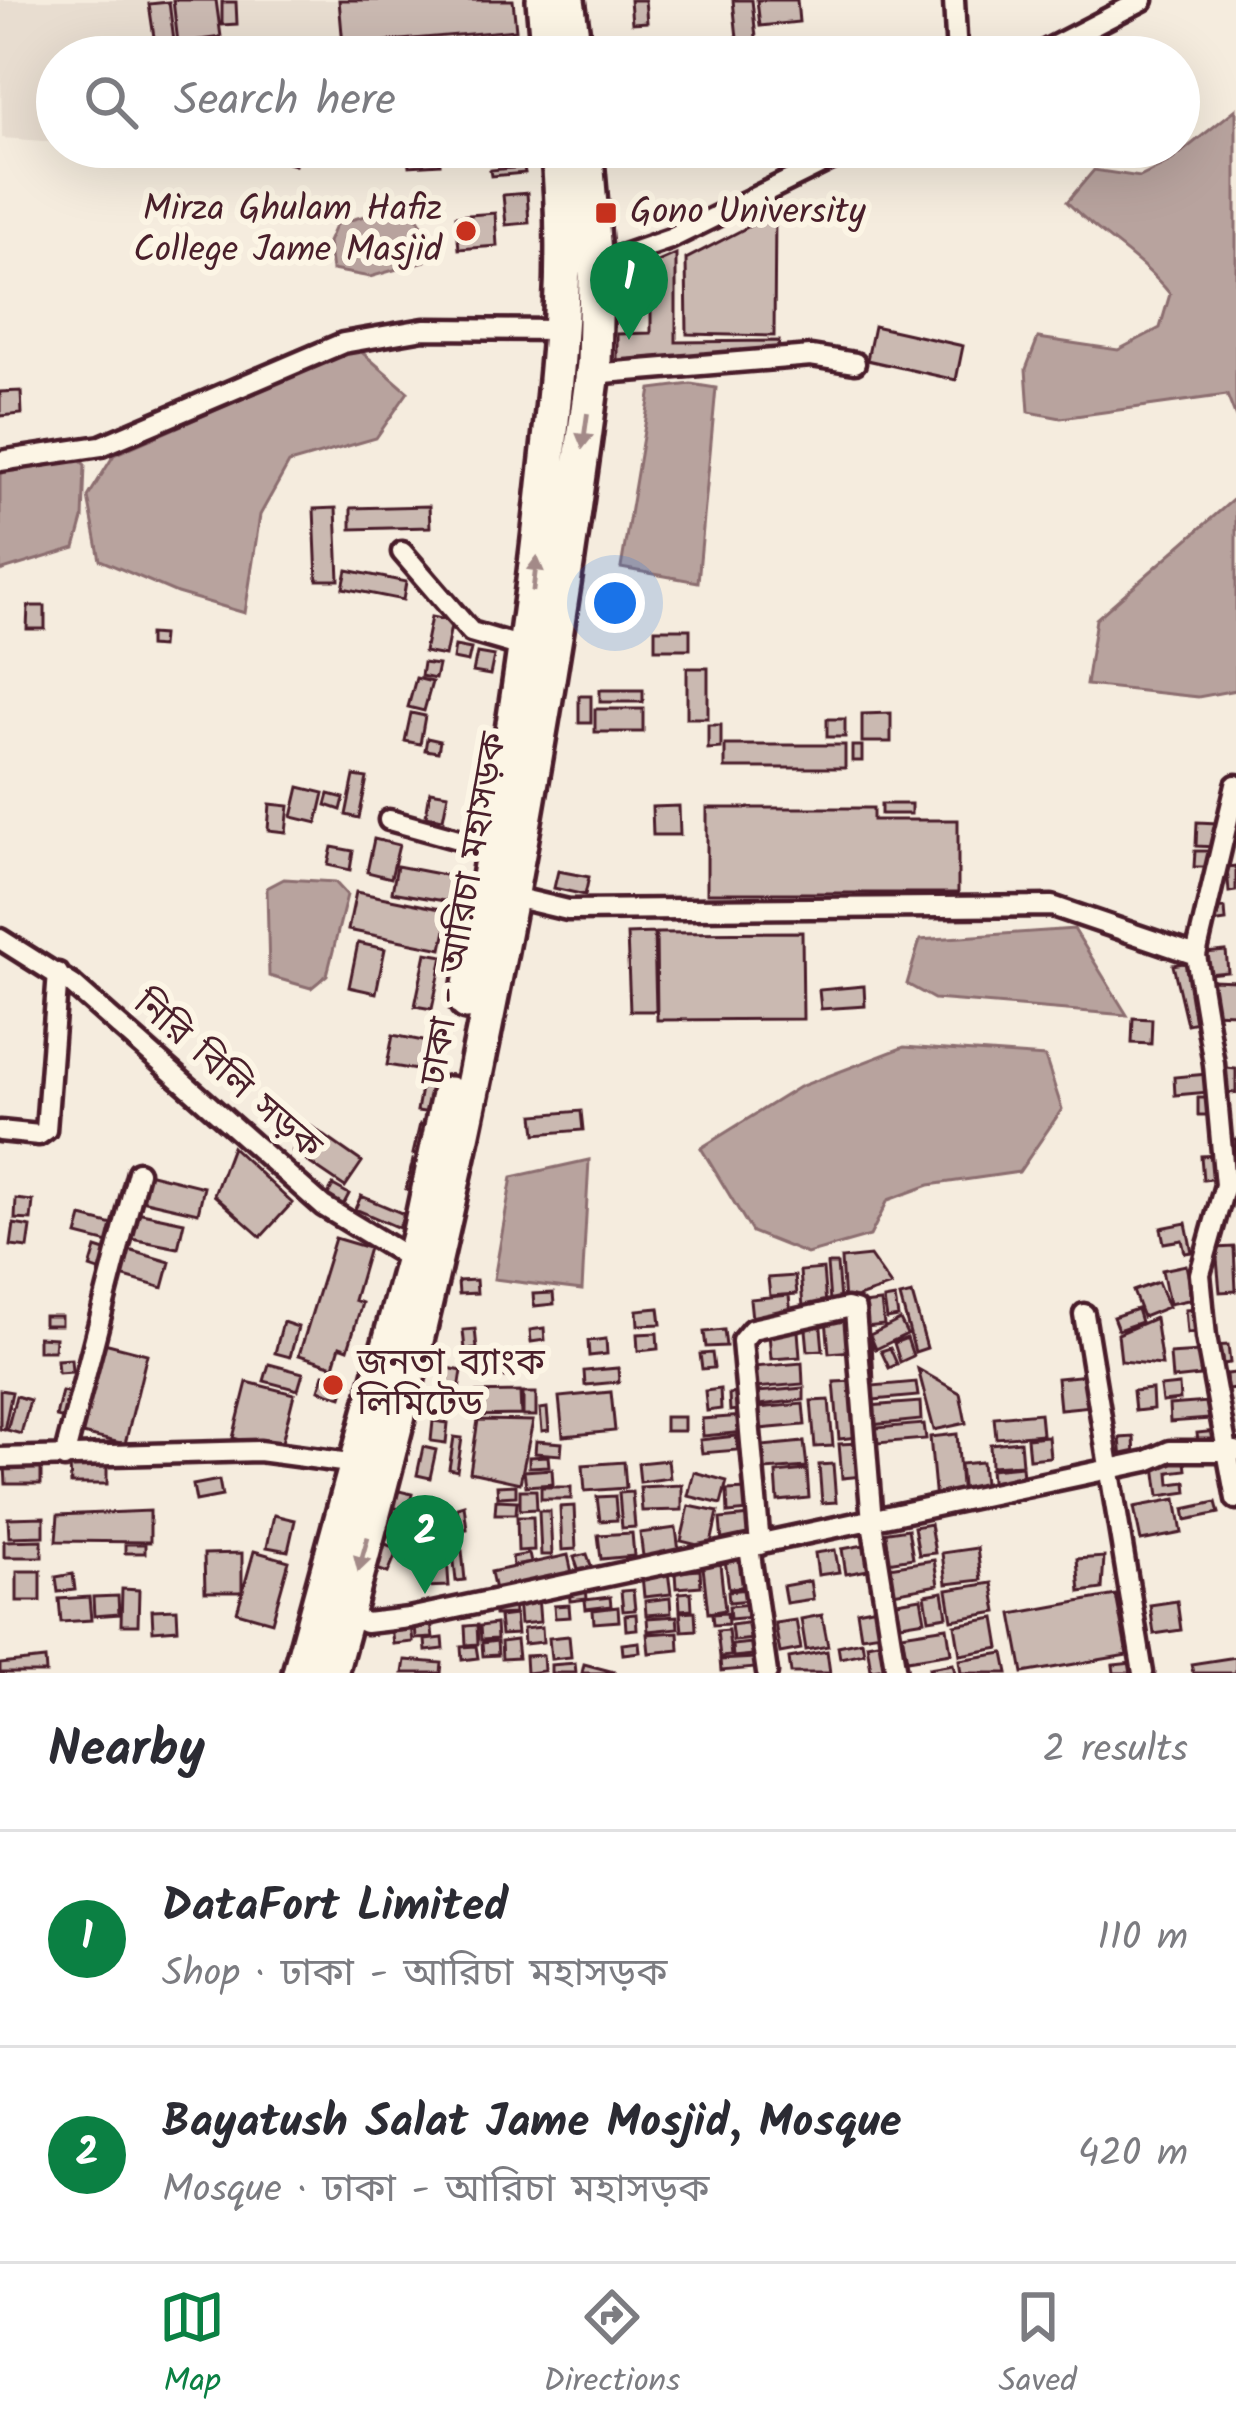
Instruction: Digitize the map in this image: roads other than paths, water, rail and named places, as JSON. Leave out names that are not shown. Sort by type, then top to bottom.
[{"type":"highway","points":[[544,0],[547,36]]},
{"type":"highway","points":[[567,0],[571,36]]},
{"type":"highway","points":[[300,1673],[412,1260],[494,849],[526,648],[563,330],[565,218],[560,168]]},
{"type":"highway","name":"ঢাকা - আরিচা মহাসড়ক","points":[[330,1673],[384,1484],[452,1197],[509,896],[592,374],[595,266],[587,168]]},
{"type":"street","points":[[954,0],[956,36]]},
{"type":"street","points":[[1074,36],[1143,0]]},
{"type":"street","points":[[595,266],[650,249],[814,168]]},
{"type":"street","points":[[0,461],[100,446],[343,343],[424,329],[563,330]]},
{"type":"street","points":[[592,374],[811,356],[855,363]]},
{"type":"street","points":[[401,552],[471,632],[526,648]]},
{"type":"street","points":[[1236,785],[1196,955],[1230,1183],[1201,1274],[1206,1337],[1232,1452],[1236,1499]]},
{"type":"street","points":[[389,820],[494,849]]},
{"type":"street","points":[[509,896],[568,910],[1052,906],[1196,955]]},
{"type":"street","name":"নিরি বিলি সড়ক","points":[[0,939],[58,973],[323,1206],[412,1260]]},
{"type":"street","points":[[0,1131],[39,1135],[46,1130],[58,973]]},
{"type":"street","points":[[64,1458],[138,1172]]},
{"type":"street","points":[[767,1673],[742,1341],[752,1329],[847,1308],[856,1310],[860,1323],[872,1522],[896,1673]]},
{"type":"street","points":[[1084,1313],[1143,1673]]},
{"type":"street","points":[[346,1614],[366,1623],[410,1618],[872,1522],[1110,1469],[1170,1450],[1232,1452]]},
{"type":"street","points":[[0,1458],[259,1451],[357,1464]]},
{"type":"place","name":"Gono University","points":[[606,213]]},
{"type":"place","name":"Mirza Ghulam Hafiz College Jame Masjid","points":[[466,231]]},
{"type":"place","name":"DataFort Limited","points":[[629,340]]},
{"type":"place","name":"জনতা ব্যাংক লিমিটেড","points":[[333,1385]]},
{"type":"place","name":"Bayatush Salat Jame Mosjid, Mosque","points":[[425,1594]]}]
